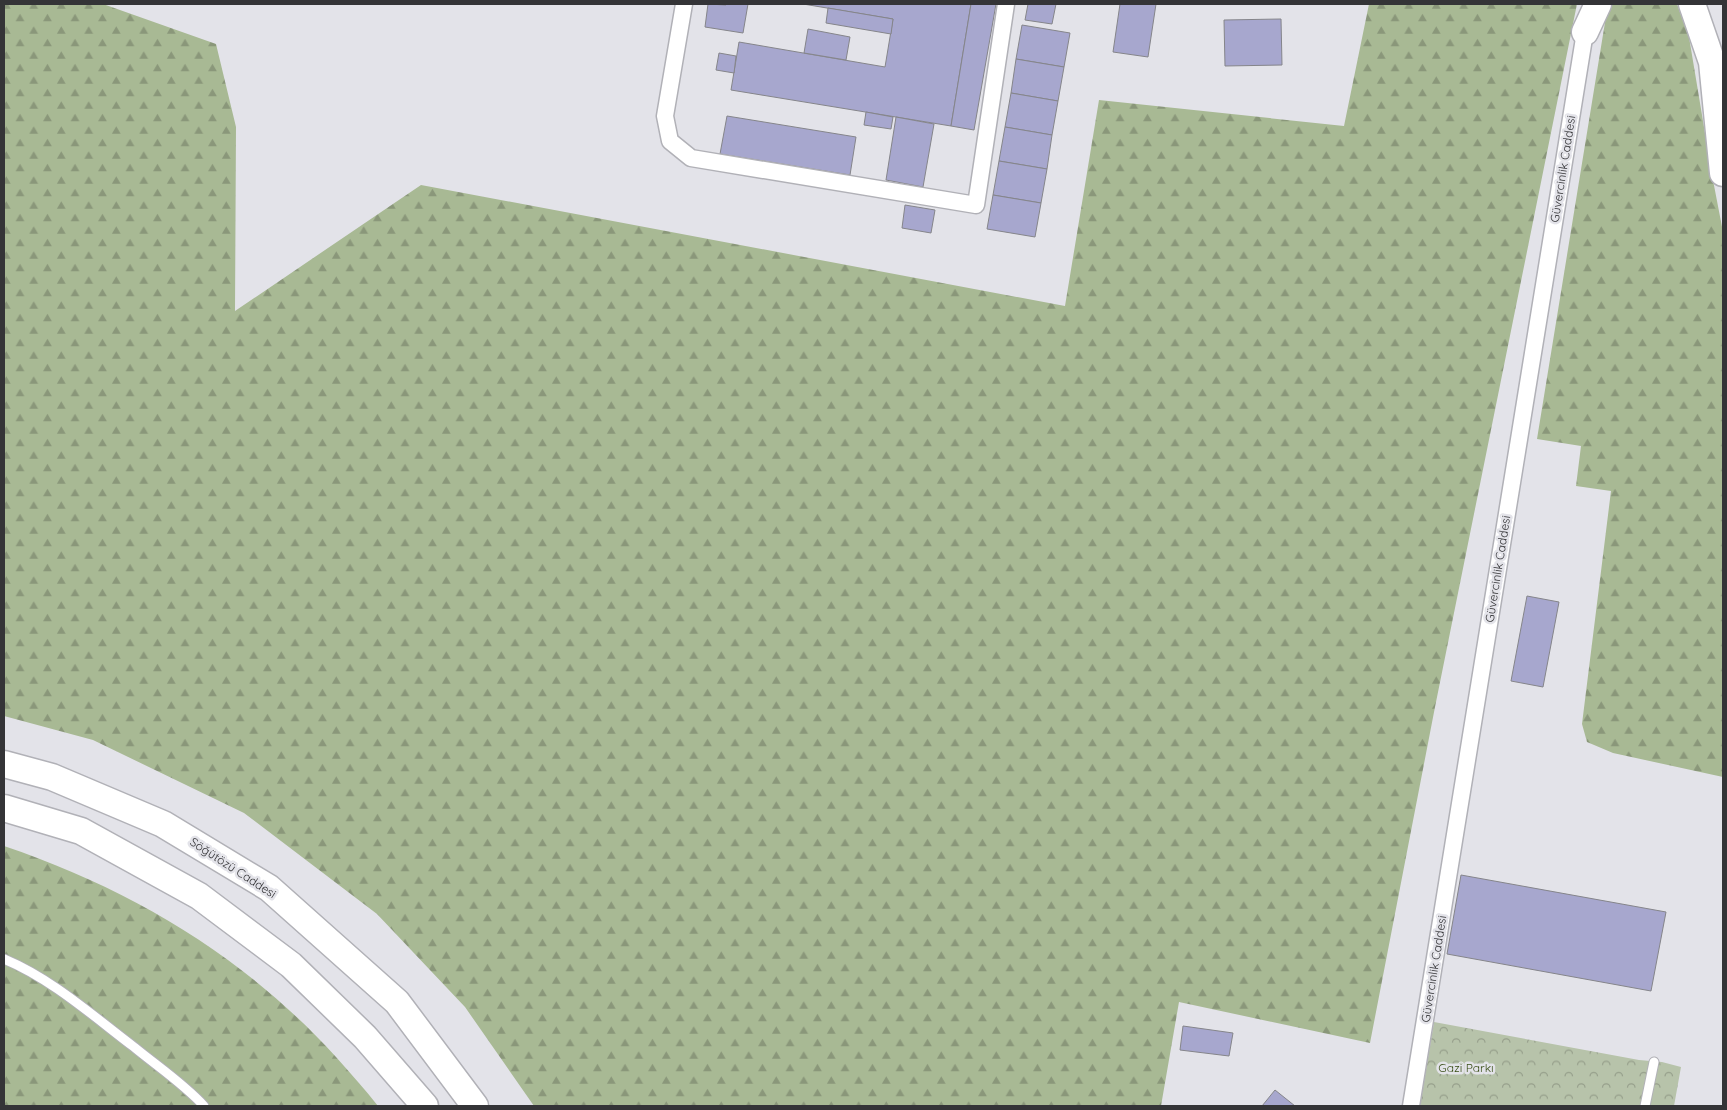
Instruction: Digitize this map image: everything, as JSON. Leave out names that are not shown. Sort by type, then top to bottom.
[{"type":"main road","points":[[1585,32],[1590,4]]},
{"type":"main road","points":[[1585,32],[1598,4]]},
{"type":"main road","points":[[1692,4],[1712,62],[1723,173]]},
{"type":"main road","points":[[1700,4],[1723,108]]},
{"type":"main road","name":"Söğütözü Caddesi","points":[[4,764],[52,777],[163,824],[269,888],[397,1002],[475,1106]]},
{"type":"main road","points":[[4,808],[81,831],[199,896],[298,972],[365,1037],[425,1106]]},
{"type":"street","points":[[684,4],[665,116],[670,141],[691,158],[976,205],[1006,4]]},
{"type":"street","name":"Güvercinlik Caddesi","points":[[1411,1106],[1585,32]]},
{"type":"lane","points":[[4,960],[15,964],[56,988],[156,1064],[204,1106]]},
{"type":"lane","points":[[1645,1106],[1654,1062]]},
{"type":"green space","points":[[4,4],[103,4],[216,44],[236,127],[235,311],[421,185],[1065,306],[1099,100],[1344,126],[1369,4],[1577,4],[1435,707],[1370,1043],[1179,1002],[1161,1106],[534,1106],[465,1007],[377,914],[244,813],[93,740],[4,716]]},
{"type":"green space","points":[[1608,4],[1677,4],[1689,37],[1723,232],[1723,777],[1613,753],[1587,742],[1582,724],[1611,491],[1576,486],[1581,446],[1537,439]]},
{"type":"green space","points":[[4,846],[97,883],[141,905],[225,957],[301,1021],[336,1057],[378,1106],[4,1106]]},
{"type":"green space","name":"Gazi Parkı","points":[[1434,1022],[1639,1060],[1662,1062],[1681,1067],[1674,1106],[1420,1106]]},
{"type":"building","points":[[708,4],[748,4],[743,33],[705,27]]},
{"type":"building","points":[[803,4],[971,4],[951,126],[731,90],[739,42],[885,67],[893,19]]},
{"type":"building","points":[[971,4],[996,4],[974,130],[951,126]]},
{"type":"building","points":[[1028,4],[1056,4],[1052,24],[1025,20]]},
{"type":"building","points":[[1120,4],[1156,4],[1148,57],[1113,52]]},
{"type":"building","points":[[828,8],[893,19],[891,34],[826,23]]},
{"type":"building","points":[[1281,19],[1282,65],[1225,66],[1224,20]]},
{"type":"building","points":[[1022,25],[1070,33],[1064,67],[1016,59]]},
{"type":"building","points":[[808,29],[850,37],[846,60],[804,53]]},
{"type":"building","points":[[719,53],[736,56],[734,73],[716,70]]},
{"type":"building","points":[[1016,59],[1064,67],[1058,101],[1011,93]]},
{"type":"building","points":[[1011,93],[1058,101],[1052,135],[1005,127]]},
{"type":"building","points":[[866,112],[893,117],[891,129],[864,125]]},
{"type":"building","points":[[727,116],[856,137],[850,175],[720,154]]},
{"type":"building","points":[[896,117],[934,124],[923,187],[886,180]]},
{"type":"building","points":[[1005,127],[1052,135],[1047,169],[999,161]]},
{"type":"building","points":[[999,161],[1047,169],[1041,203],[993,195]]},
{"type":"building","points":[[993,195],[1041,203],[1035,237],[987,229]]},
{"type":"building","points":[[905,205],[935,210],[931,233],[902,228]]},
{"type":"building","points":[[1527,596],[1559,602],[1543,687],[1511,681]]},
{"type":"building","points":[[1461,875],[1666,912],[1651,991],[1447,954]]},
{"type":"building","points":[[1183,1026],[1233,1033],[1229,1056],[1180,1050]]},
{"type":"building","points":[[1275,1090],[1295,1106],[1262,1106]]}]
